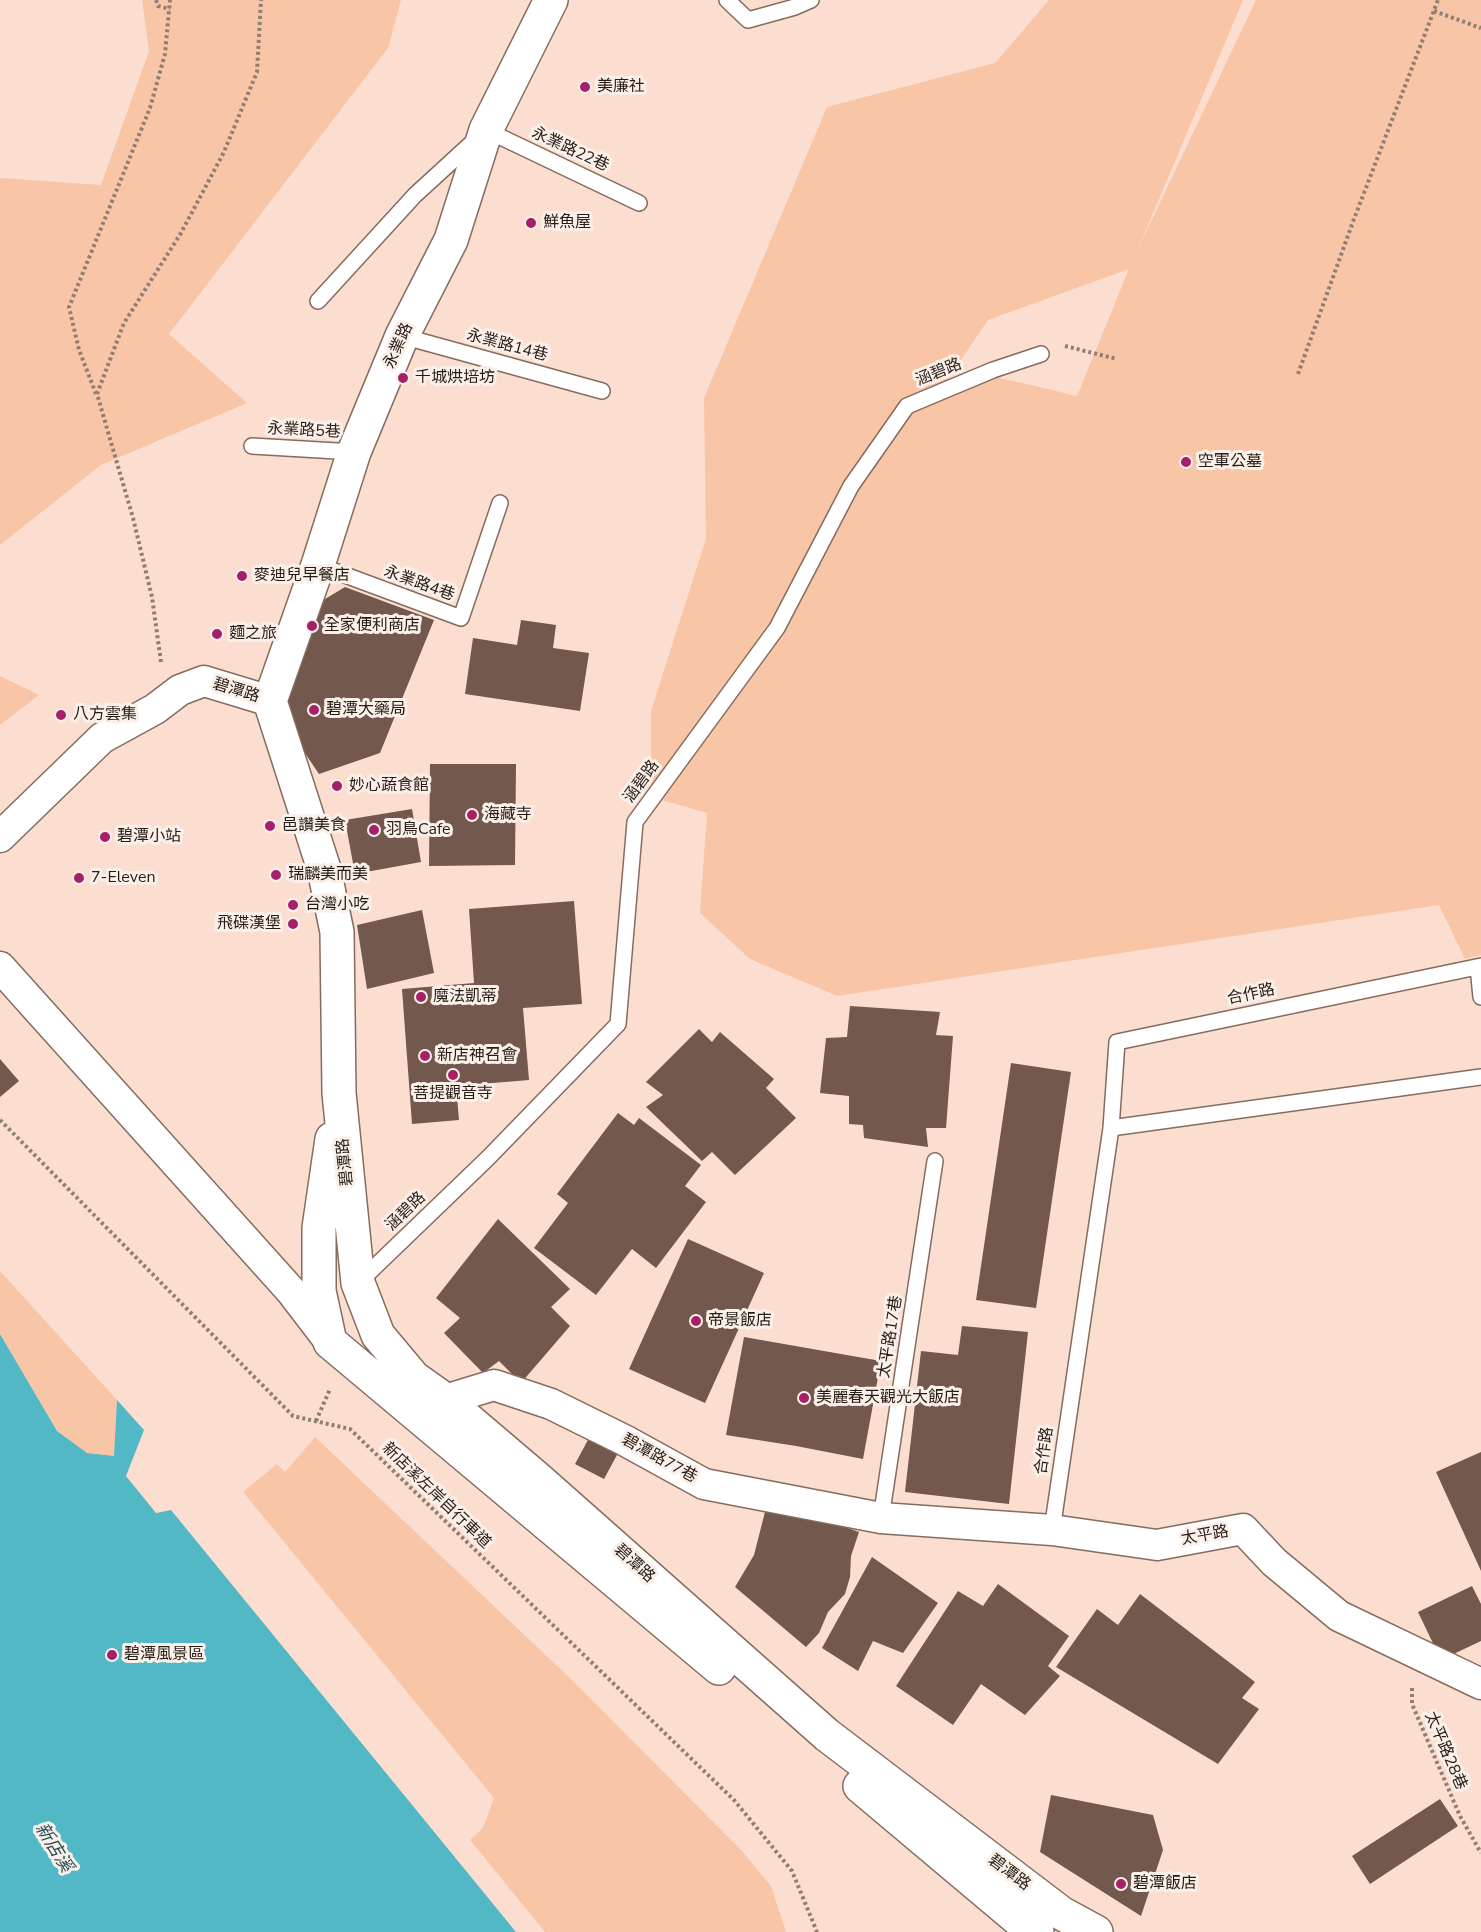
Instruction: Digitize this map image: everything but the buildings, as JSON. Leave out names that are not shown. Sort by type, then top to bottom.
[{"type":"street","name":"永業路","points":[[270,701],[318,565],[354,452],[402,336],[451,240],[486,130],[551,0]]},
{"type":"street","name":"碧潭路","points":[[0,837],[102,738],[155,709],[180,690],[204,681],[270,701],[324,869],[337,932],[339,1093],[358,1283],[378,1335],[414,1378],[446,1400],[539,1480],[827,1735],[1061,1913],[1096,1932]]},
{"type":"street","name":"碧潭路","points":[[0,967],[291,1291],[330,1342],[1036,1932]]},
{"type":"street","name":"碧潭路","points":[[330,1342],[319,1292],[319,1228],[339,1093]]},
{"type":"street","name":"碧潭路77巷","points":[[446,1400],[494,1385],[551,1404],[624,1440],[704,1484],[881,1518]]},
{"type":"street","name":"太平路","points":[[881,1518],[1052,1530],[1157,1545],[1243,1529],[1274,1562],[1339,1616],[1481,1683]]},
{"type":"lane","points":[[727,0],[748,20],[795,7],[811,0]]},
{"type":"lane","name":"永業路22巷","points":[[486,130],[639,202]]},
{"type":"lane","points":[[318,302],[415,195],[486,130]]},
{"type":"lane","name":"永業路14巷","points":[[402,336],[602,390]]},
{"type":"lane","name":"涵碧路","points":[[358,1283],[488,1158],[618,1024],[635,822],[777,628],[851,486],[907,406],[993,370],[1041,354]]},
{"type":"lane","name":"永業路5巷","points":[[252,446],[354,452]]},
{"type":"lane","name":"永業路4巷","points":[[318,565],[461,618],[500,503]]},
{"type":"lane","name":"合作路","points":[[1052,1530],[1111,1128],[1117,1042],[1479,966],[1481,997]]},
{"type":"lane","points":[[1111,1128],[1481,1077]]},
{"type":"lane","name":"太平路17巷","points":[[881,1518],[935,1161]]},
{"type":"path","points":[[156,0],[158,6],[170,9]]},
{"type":"path","points":[[167,698],[152,597],[133,518],[96,394],[79,350],[69,307],[150,108],[165,54],[170,0]]},
{"type":"path","points":[[96,394],[124,323],[180,233],[224,152],[256,72],[261,0]]},
{"type":"path","points":[[1298,374],[1354,219],[1438,0]]},
{"type":"path","points":[[1434,11],[1481,28]]},
{"type":"path","points":[[1041,354],[1067,346],[1117,359]]},
{"type":"path","name":"新店溪左岸自行車道","points":[[0,1120],[293,1416],[350,1429],[734,1800],[792,1871],[817,1932]]},
{"type":"path","points":[[316,1421],[332,1385]]},
{"type":"path","name":"太平路28巷","points":[[1413,1652],[1412,1704],[1460,1816],[1481,1853]]},
{"type":"shaded area","points":[[142,0],[401,0],[388,48],[169,334],[247,403],[101,465],[0,545],[0,178],[101,185],[149,51]]},
{"type":"shaded area","name":"空軍公墓","points":[[1049,0],[1243,0],[1138,249],[1256,0],[1481,0],[1481,955],[1465,959],[1439,905],[837,996],[750,959],[700,913],[707,813],[651,797],[651,711],[706,539],[704,398],[827,107],[995,63]],"holes":[[[1129,269],[1077,396],[975,372],[931,404],[988,320]]]},
{"type":"shaded area","points":[[0,676],[39,695],[0,725]]},
{"type":"shaded area","points":[[0,1271],[117,1400],[114,1456],[87,1453],[57,1431],[0,1334]]},
{"type":"shaded area","points":[[315,1437],[571,1679],[743,1852],[771,1886],[786,1932],[545,1932],[470,1840],[483,1828],[494,1798],[243,1492],[277,1464],[285,1472]]},
{"type":"water","name":"新店溪","points":[[0,1334],[57,1431],[87,1453],[114,1456],[117,1400],[144,1430],[126,1476],[156,1513],[171,1510],[516,1932],[0,1932]]},
{"type":"place","name":"美廉社","points":[[585,87]]},
{"type":"place","name":"鮮魚屋","points":[[531,223]]},
{"type":"place","name":"千城烘培坊","points":[[403,378]]},
{"type":"place","name":"空軍公墓","points":[[1186,462]]},
{"type":"place","name":"麥迪兒早餐店","points":[[242,576]]},
{"type":"place","name":"全家便利商店","points":[[312,626]]},
{"type":"place","name":"麵之旅","points":[[217,634]]},
{"type":"place","name":"碧潭大藥局","points":[[314,710]]},
{"type":"place","name":"八方雲集","points":[[61,715]]},
{"type":"place","name":"妙心蔬食館","points":[[337,786]]},
{"type":"place","name":"海藏寺","points":[[472,815]]},
{"type":"place","name":"邑讚美食","points":[[270,826]]},
{"type":"place","name":"羽鳥Cafe","points":[[374,830]]},
{"type":"place","name":"碧潭小站","points":[[105,837]]},
{"type":"place","name":"瑞麟美而美","points":[[276,875]]},
{"type":"place","name":"7-Eleven","points":[[79,878]]},
{"type":"place","name":"台灣小吃","points":[[293,905]]},
{"type":"place","name":"飛碟漢堡","points":[[293,924]]},
{"type":"place","name":"魔法凱蒂","points":[[421,997]]},
{"type":"place","name":"新店神召會","points":[[425,1056]]},
{"type":"place","name":"菩提觀音寺","points":[[453,1075]]},
{"type":"place","name":"帝景飯店","points":[[696,1321]]},
{"type":"place","name":"美麗春天觀光大飯店","points":[[804,1398]]},
{"type":"place","name":"碧潭風景區","points":[[112,1655]]},
{"type":"place","name":"碧潭飯店","points":[[1121,1884]]}]
